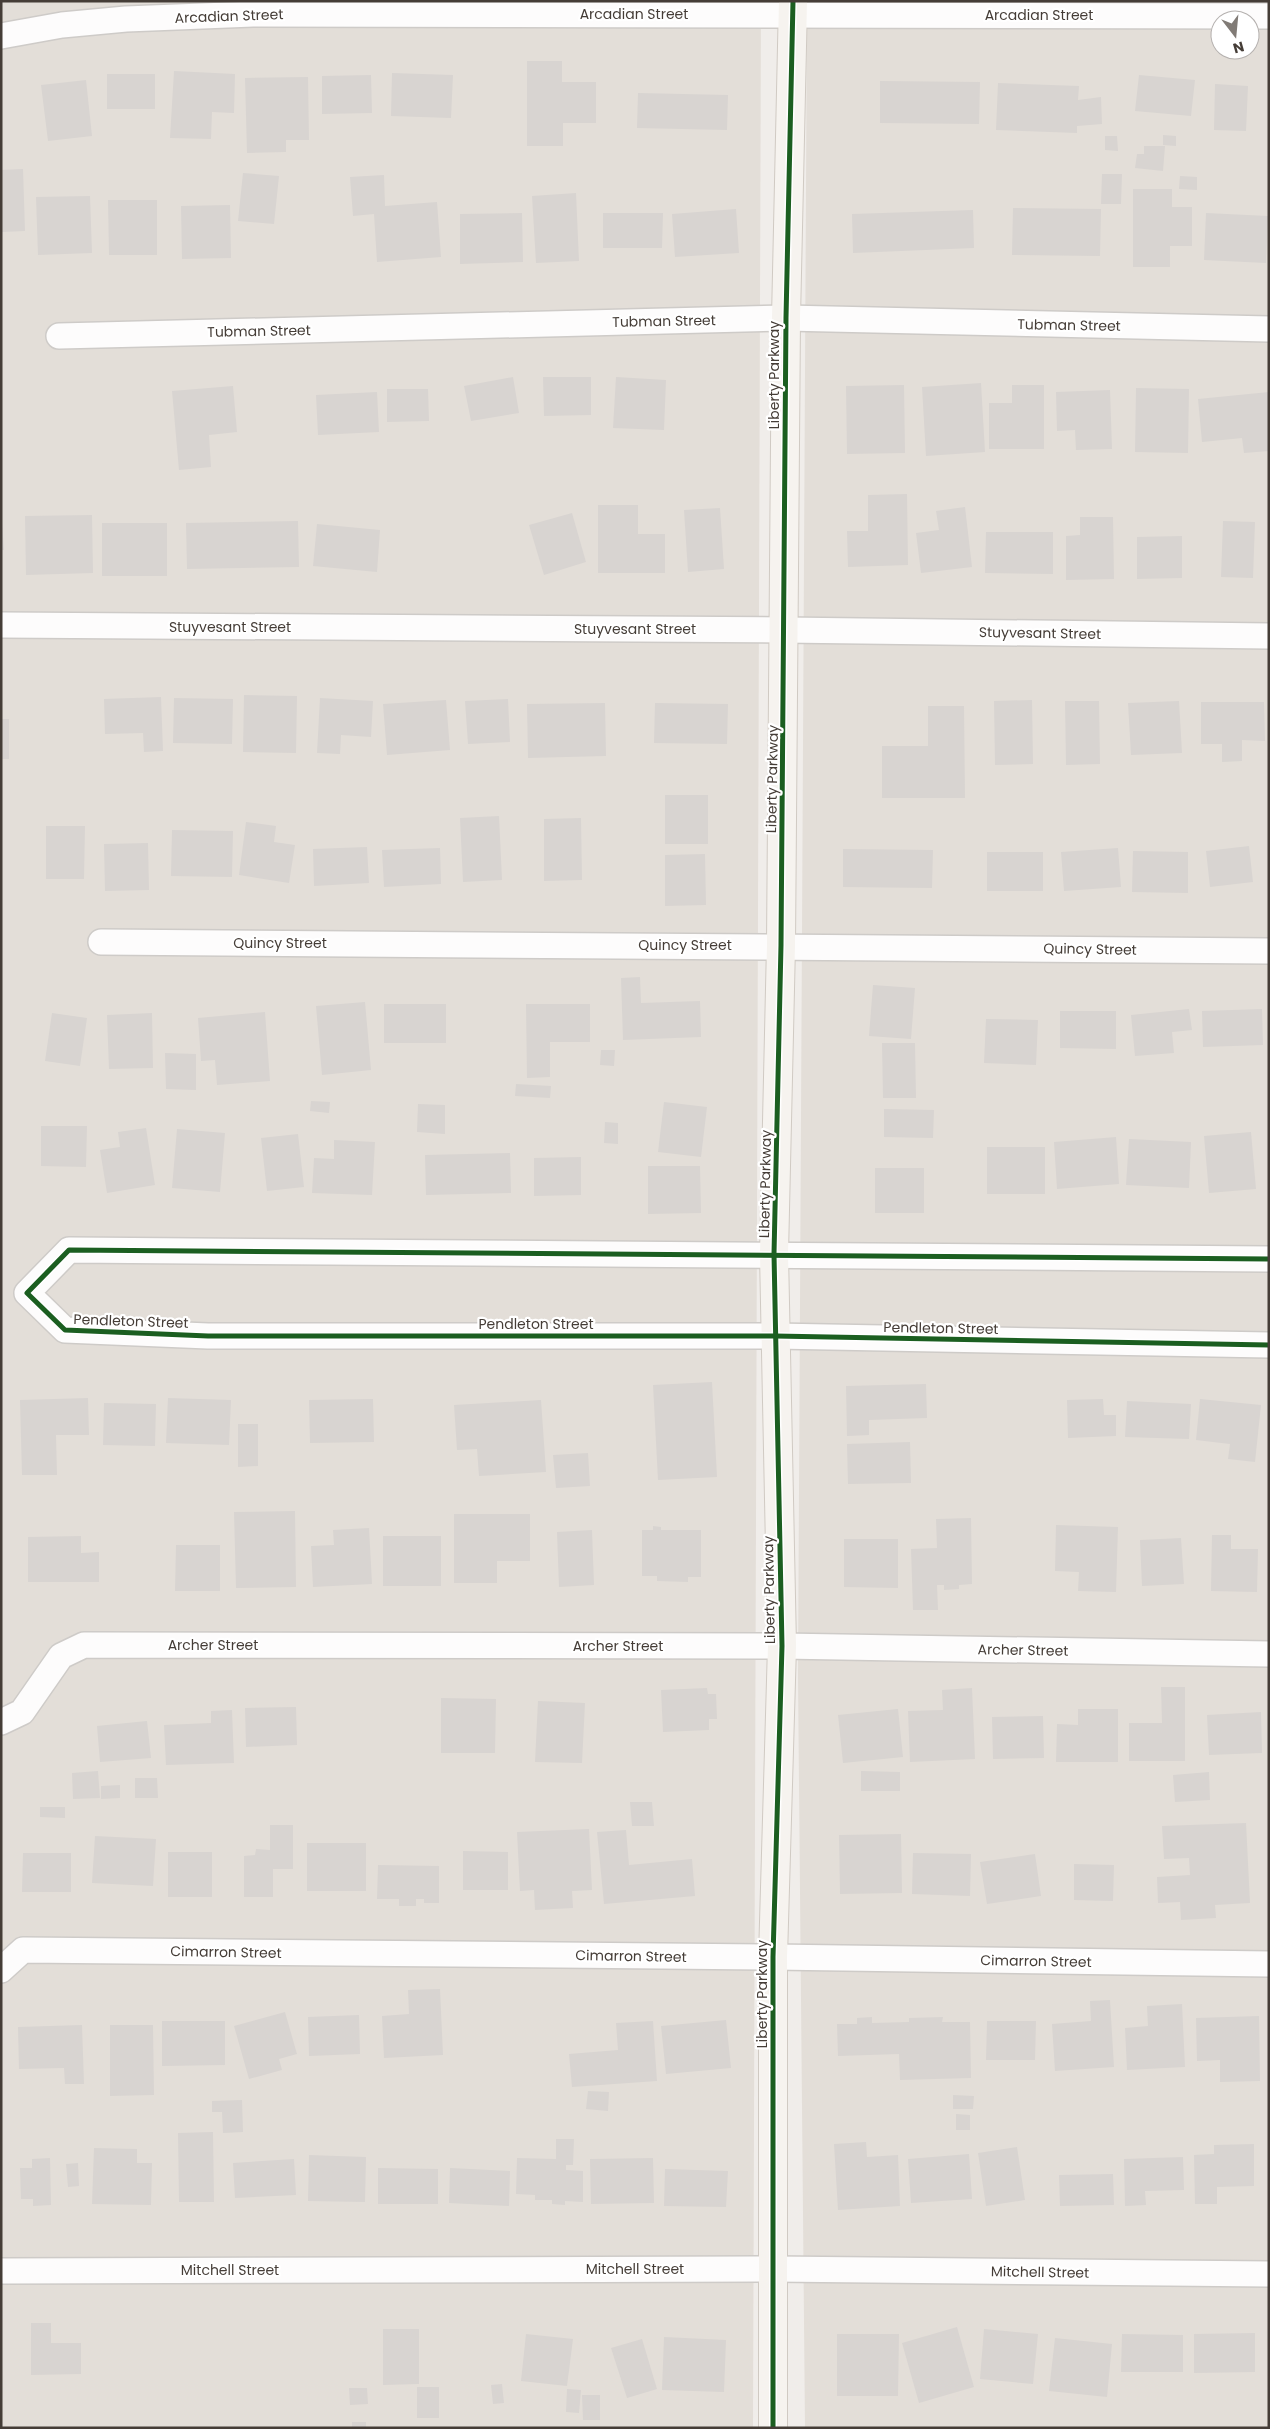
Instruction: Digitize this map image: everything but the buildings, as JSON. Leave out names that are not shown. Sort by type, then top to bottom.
[{"type":"street","name":"Arcadian Street","points":[[1,36],[62,25],[126,19],[252,14],[793,8],[1269,16]]},
{"type":"street","name":"Liberty Parkway","points":[[773,2428],[773,1957],[782,1646],[774,1254],[781,946],[786,318],[793,8]]},
{"type":"street","name":"Tubman Street","points":[[59,336],[786,318],[1269,330]]},
{"type":"street","name":"Stuyvesant Street","points":[[1,625],[784,630],[1269,636]]},
{"type":"street","name":"Quincy Street","points":[[101,942],[1269,951]]},
{"type":"street","name":"Pendleton Street","points":[[1269,1259],[69,1250],[28,1294],[65,1330],[208,1336],[775,1336],[1269,1345]]},
{"type":"street","name":"Archer Street","points":[[1,1722],[22,1712],[61,1656],[84,1645],[782,1646],[1269,1654]]},
{"type":"street","name":"Cimarron Street","points":[[1,1970],[23,1950],[1269,1964]]},
{"type":"street","name":"Mitchell Street","points":[[1,2271],[774,2269],[1269,2274]]},
{"type":"shaded area","points":[[1,1],[761,1],[753,2428],[1,2428]]},
{"type":"shaded area","points":[[807,1],[1269,1],[1269,2428],[805,2428],[798,1676]]},
{"type":"cycle path","points":[[773,2428],[773,1957],[782,1646],[774,1254],[781,945],[786,318],[793,1]]},
{"type":"cycle path","points":[[1269,1259],[69,1250],[27,1293],[65,1330],[208,1336],[775,1336],[1269,1345]]}]
